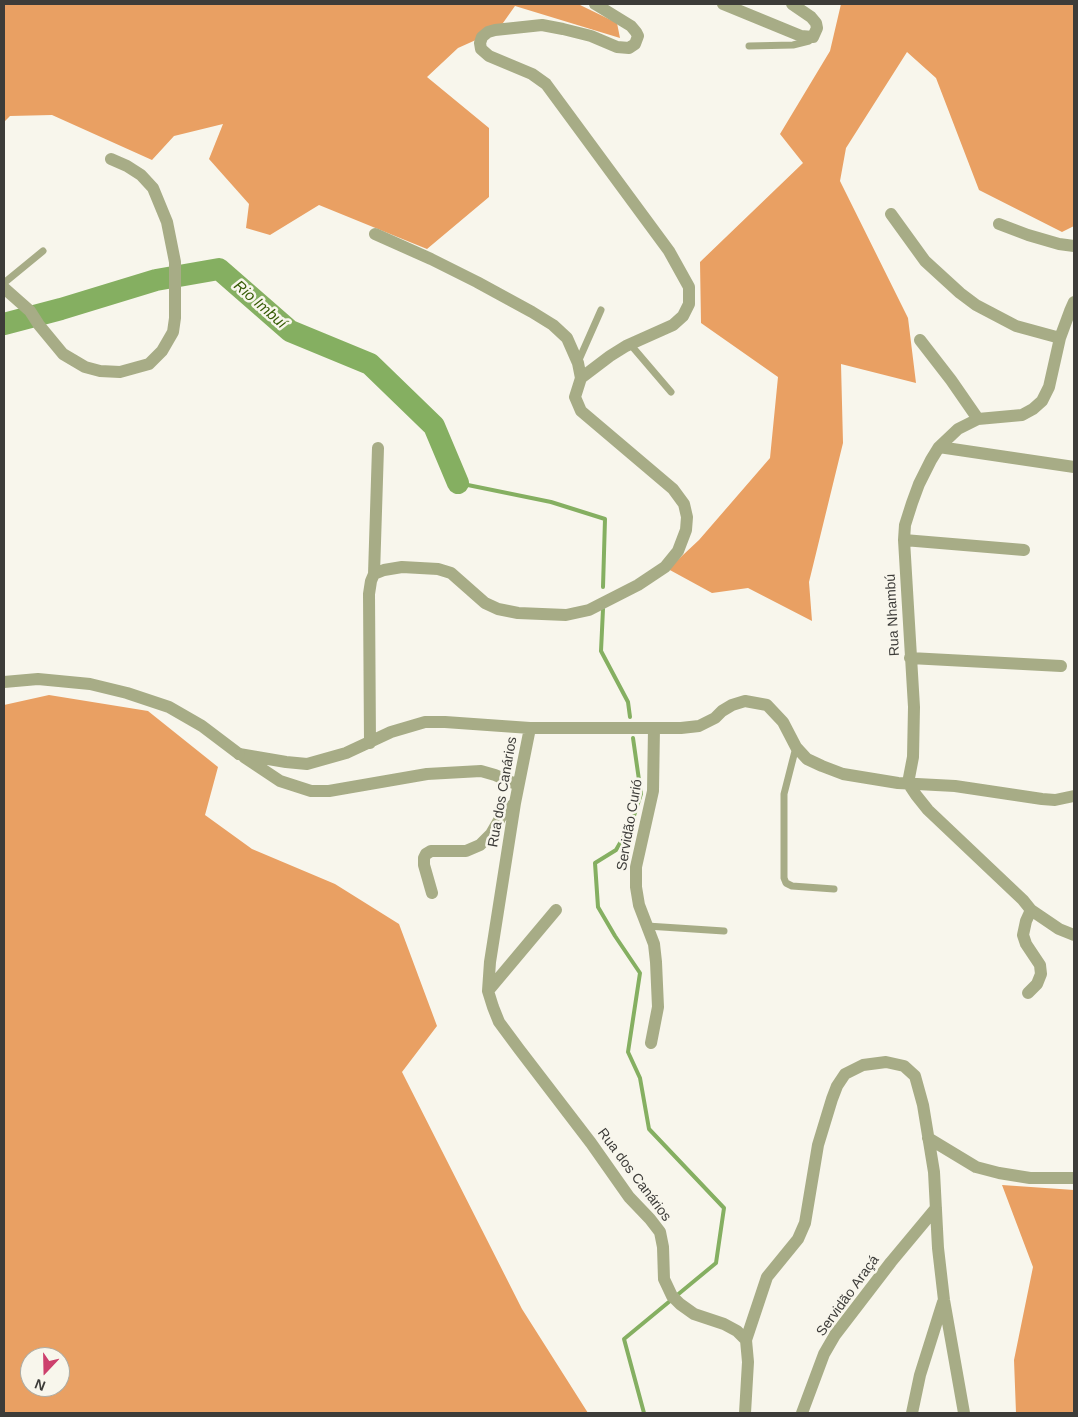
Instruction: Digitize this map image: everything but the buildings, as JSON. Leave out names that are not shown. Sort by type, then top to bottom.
[{"type":"street","points":[[581,378],[610,356],[630,344],[673,325],[683,316],[689,304],[689,287],[669,252],[546,84],[532,74],[489,56],[481,49],[480,43],[488,32],[542,25],[591,36],[617,47],[629,48],[635,44],[638,36],[631,26],[595,4]]},
{"type":"street","points":[[723,4],[801,36],[813,36],[817,28],[816,23],[811,17],[792,4]]},
{"type":"street","points":[[4,288],[30,311],[63,354],[84,367],[100,371],[120,372],[149,364],[162,351],[173,332],[175,318],[175,262],[167,222],[153,188],[141,175],[111,159]]},
{"type":"street","points":[[891,214],[925,261],[976,305],[1016,326],[1060,338]]},
{"type":"street","points":[[999,224],[1028,235],[1059,244],[1074,246]]},
{"type":"street","points":[[374,574],[402,567],[438,569],[451,574],[484,603],[498,609],[518,614],[566,615],[589,610],[638,585],[665,567],[678,552],[686,530],[684,504],[674,489],[581,411],[575,397],[581,378],[578,363],[567,338],[553,325],[532,312],[431,259],[375,234]]},
{"type":"street","name":"Rua Nhambú","points":[[908,783],[914,757],[914,732],[904,540],[912,503],[923,476],[939,447],[958,429],[978,418],[1022,415],[1033,409],[1042,400],[1049,387],[1060,338],[1074,302]]},
{"type":"street","points":[[920,340],[978,418]]},
{"type":"street","points":[[939,447],[1074,468]]},
{"type":"street","points":[[370,743],[369,594],[374,574],[378,448]]},
{"type":"street","points":[[904,540],[1024,550]]},
{"type":"street","points":[[910,658],[1061,666]]},
{"type":"street","points":[[4,682],[38,679],[90,684],[128,693],[169,707],[202,726],[280,781],[311,791],[329,791],[427,774],[481,771],[518,785]]},
{"type":"street","points":[[240,754],[307,764],[346,753],[391,732],[425,722],[530,728],[699,726],[715,718],[732,705],[745,702],[767,705],[783,722],[796,747],[807,759],[843,774],[898,783],[980,789],[1042,800],[1055,800],[1074,796]]},
{"type":"street","name":"Rua dos Canários","points":[[530,728],[518,785],[490,962],[488,991],[492,1007],[499,1022],[519,1050],[591,1143],[628,1197],[650,1218],[660,1232],[663,1247],[664,1280],[676,1300],[694,1314],[724,1324],[737,1331],[746,1340]]},
{"type":"street","name":"Servidão Curió","points":[[651,1043],[658,1007],[654,944],[639,905],[636,888],[636,867],[653,791],[654,728]]},
{"type":"street","points":[[908,783],[928,810],[1023,900],[1031,910],[1059,929],[1074,935]]},
{"type":"street","points":[[432,893],[424,865],[426,854],[431,851],[466,851],[480,845],[491,834],[502,816],[515,803]]},
{"type":"street","points":[[488,991],[556,910]]},
{"type":"street","points":[[1028,993],[1036,984],[1041,974],[1040,965],[1023,936],[1026,921],[1031,910]]},
{"type":"street","points":[[745,1413],[748,1362],[746,1340],[767,1277],[798,1239],[805,1224],[818,1145],[832,1098],[837,1086],[846,1074],[863,1065],[886,1062],[904,1066],[915,1076],[920,1091],[934,1172],[938,1248],[944,1300],[964,1413]]},
{"type":"street","points":[[928,1138],[976,1166],[999,1174],[1030,1178],[1074,1178]]},
{"type":"street","name":"Servidão Araçá","points":[[802,1413],[824,1354],[835,1335],[891,1262],[936,1208]]},
{"type":"street","points":[[912,1413],[920,1375],[944,1300]]},
{"type":"lane","points":[[749,46],[793,45],[809,41],[813,36]]},
{"type":"lane","points":[[4,282],[43,251]]},
{"type":"lane","points":[[578,363],[601,310]]},
{"type":"lane","points":[[630,344],[670,392]]},
{"type":"lane","points":[[796,747],[784,794],[784,878],[786,883],[792,886],[834,890]]},
{"type":"lane","points":[[647,926],[724,931]]},
{"type":"shaded area","points":[[4,4],[578,4],[617,23],[620,38],[515,6],[498,30],[458,48],[427,77],[489,128],[489,197],[427,249],[319,205],[270,235],[246,228],[249,204],[209,159],[223,124],[174,136],[152,160],[52,115],[10,116],[4,122]]},
{"type":"shaded area","points":[[841,4],[1074,4],[1074,226],[1062,232],[979,190],[936,78],[907,52],[846,148],[840,181],[908,318],[916,383],[841,364],[843,443],[809,582],[812,621],[748,588],[712,593],[668,569],[699,540],[770,458],[778,377],[701,323],[700,262],[803,163],[780,134],[830,51]]},
{"type":"shaded area","points":[[49,695],[148,711],[218,767],[205,815],[252,849],[335,884],[399,924],[437,1026],[402,1072],[522,1309],[588,1413],[4,1413],[4,705]]},
{"type":"shaded area","points":[[1002,1185],[1074,1190],[1074,1413],[1016,1413],[1014,1360],[1033,1267]]},
{"type":"waterway","name":"Rio Imbuí","points":[[4,324],[156,280],[219,269],[290,331],[370,364],[434,426],[458,483]]},
{"type":"waterway","points":[[458,483],[551,502],[605,519],[603,587]]},
{"type":"waterway","points":[[603,609],[601,651],[628,702],[630,717]]},
{"type":"waterway","points":[[633,738],[641,794],[632,822],[616,850],[595,863],[598,907],[640,973],[628,1052],[640,1078],[649,1129],[724,1208],[716,1263],[624,1339],[644,1413]]}]
